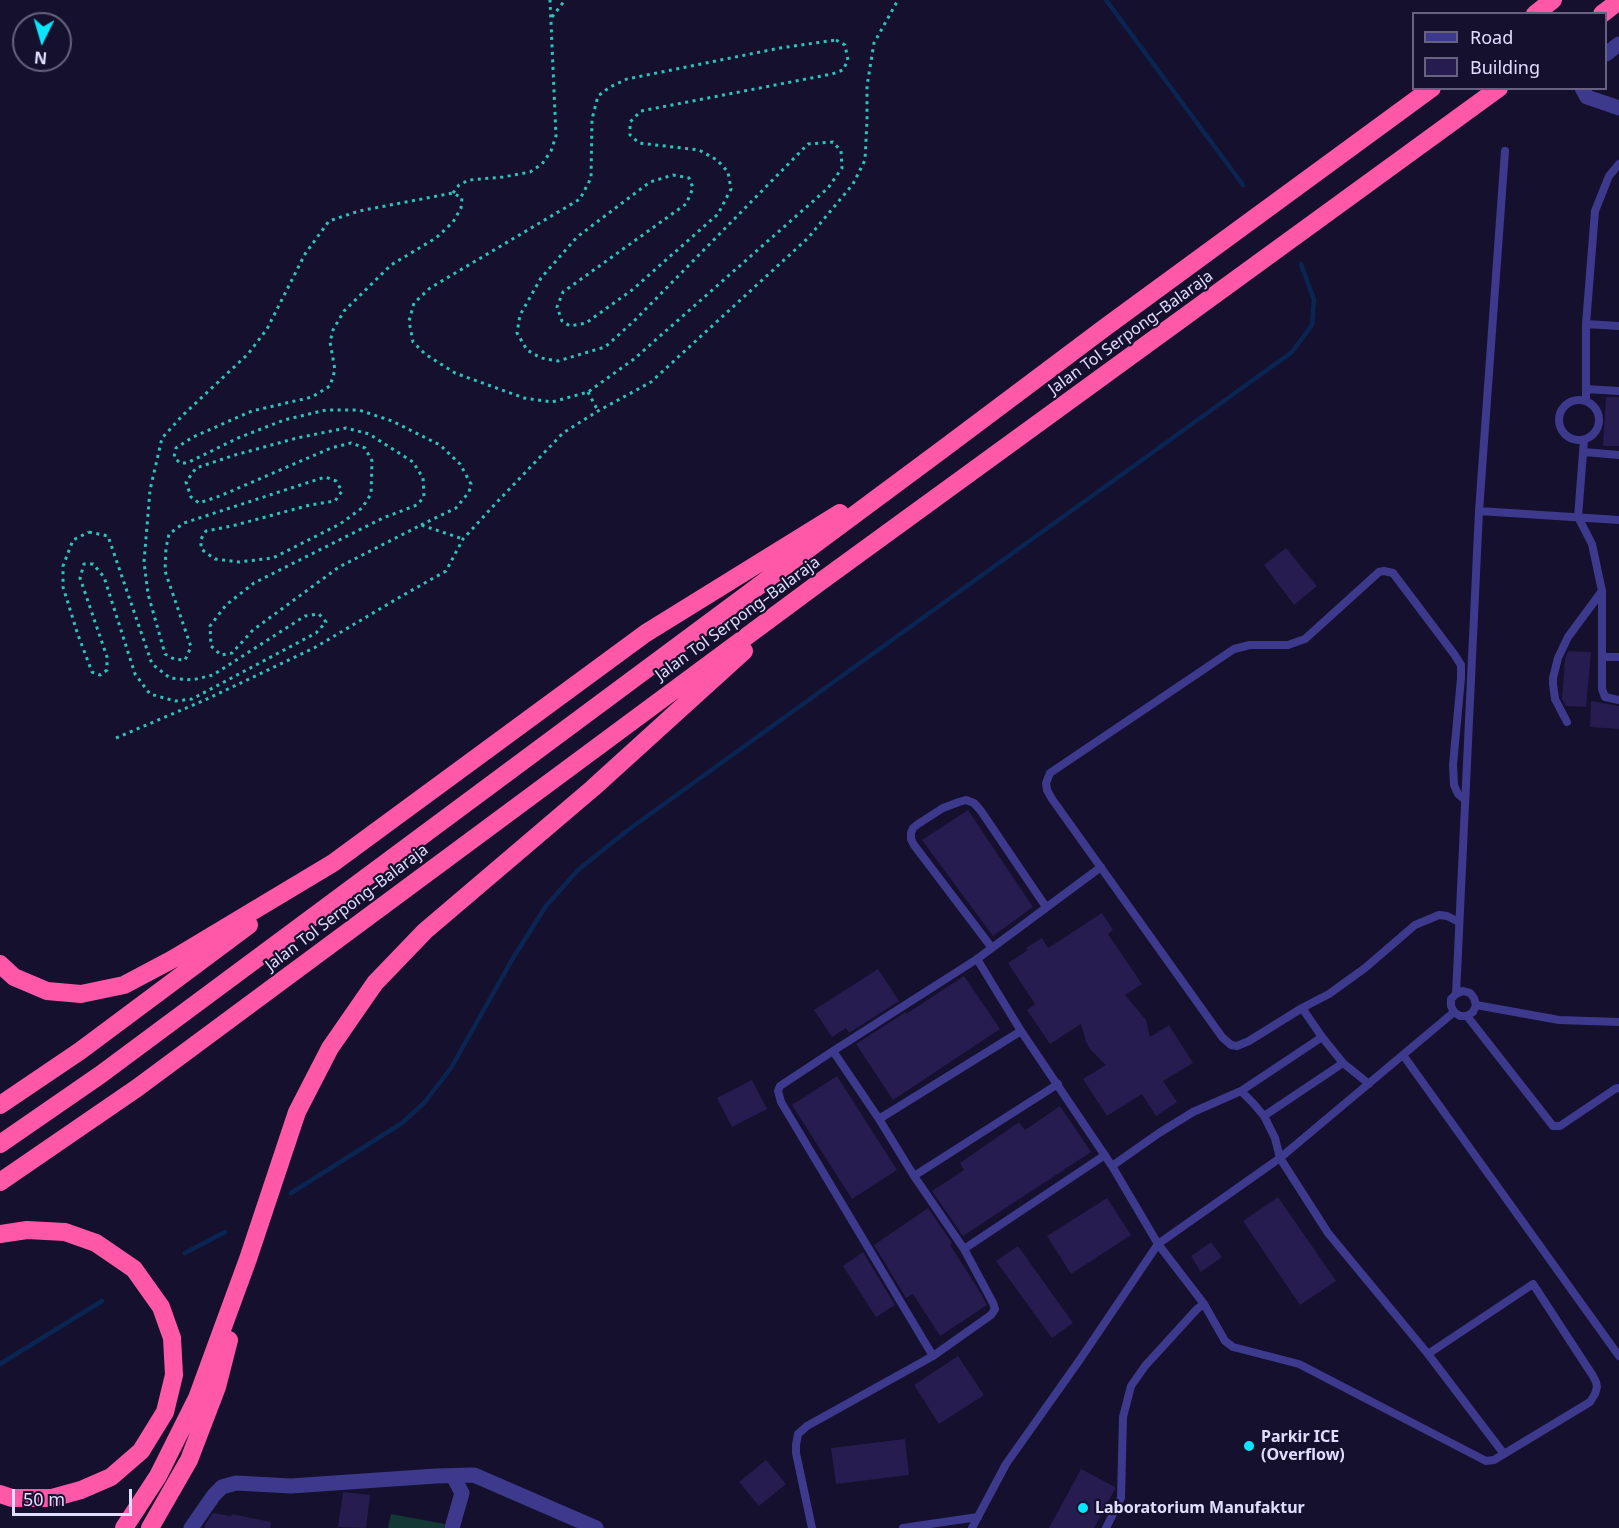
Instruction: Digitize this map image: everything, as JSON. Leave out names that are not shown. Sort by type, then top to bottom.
[{"type":"highway","points":[[1538,12],[1553,0]]},
{"type":"highway","points":[[1605,12],[1619,1]]},
{"type":"highway","name":"Jalan Tol Serpong–Balaraja","points":[[0,1144],[119,1061],[1107,326],[1429,90]]},
{"type":"highway","name":"Jalan Tol Serpong–Balaraja","points":[[0,1182],[146,1080],[820,582],[1496,90]]},
{"type":"highway","points":[[0,1105],[80,1051],[646,633],[943,449]]},
{"type":"highway","points":[[124,1528],[158,1476],[197,1398],[248,1259],[297,1112],[330,1048],[375,983],[424,931],[593,788],[820,582]]},
{"type":"highway","points":[[0,964],[14,977],[47,991],[81,994],[124,985],[173,959],[333,863]]},
{"type":"highway","points":[[0,1234],[27,1230],[65,1232],[96,1243],[134,1269],[161,1307],[165,1317],[172,1338],[174,1375],[165,1412],[141,1451],[111,1477],[81,1490],[52,1498],[12,1498],[0,1494]]},
{"type":"highway","points":[[150,1528],[189,1460],[218,1387],[248,1259]]},
{"type":"street","points":[[1583,90],[1587,97],[1619,108]]},
{"type":"street","points":[[452,1528],[462,1493],[453,1476]]},
{"type":"street","points":[[191,1528],[222,1486],[236,1483],[291,1486],[453,1476],[474,1476],[596,1528]]},
{"type":"lane","points":[[1456,994],[1479,512],[1505,151]]},
{"type":"lane","points":[[1586,400],[1586,324],[1594,211],[1609,176],[1619,164]]},
{"type":"lane","points":[[1586,324],[1619,326]]},
{"type":"lane","points":[[1586,389],[1619,391]]},
{"type":"lane","points":[[1575,400],[1586,400],[1599,413],[1599,425],[1593,436],[1584,440],[1573,440],[1564,435],[1559,425],[1559,414],[1565,405],[1575,400]]},
{"type":"lane","points":[[1584,440],[1578,517],[1592,544],[1602,591],[1603,694],[1610,699],[1619,700]]},
{"type":"lane","points":[[1584,452],[1619,455]]},
{"type":"lane","points":[[1479,512],[1619,519]]},
{"type":"lane","points":[[1459,922],[1439,915],[1415,925],[1365,968],[1329,994],[1249,1041],[1231,1046],[1222,1037],[1052,799],[1046,783],[1050,773],[1234,649],[1250,645],[1287,645],[1305,639],[1379,572],[1384,571],[1394,573],[1461,665],[1453,765],[1454,785],[1458,794],[1465,800]]},
{"type":"lane","points":[[1567,722],[1555,699],[1552,684],[1558,658],[1568,637],[1602,591]]},
{"type":"lane","points":[[1602,657],[1619,657]]},
{"type":"lane","points":[[992,948],[914,845],[911,833],[918,824],[942,808],[959,801],[970,800],[981,811],[1046,907]]},
{"type":"lane","points":[[933,1356],[778,1095],[780,1086],[977,959],[1101,867]]},
{"type":"lane","points":[[977,959],[1021,1031],[1112,1166],[1158,1244],[1204,1304],[1225,1341],[1233,1347],[1299,1364],[1480,1459],[1490,1461],[1590,1401],[1597,1388],[1593,1376],[1533,1284],[1428,1354]]},
{"type":"lane","points":[[1462,991],[1470,993],[1476,1005],[1473,1012],[1467,1016],[1460,1016],[1454,1012],[1450,1006],[1451,999],[1456,994],[1462,991]]},
{"type":"lane","points":[[1476,1005],[1559,1020],[1619,1022]]},
{"type":"lane","points":[[1302,1008],[1343,1062],[1369,1084]]},
{"type":"lane","points":[[972,1528],[1006,1464],[1158,1244],[1280,1158],[1454,1012]]},
{"type":"lane","points":[[1467,1016],[1553,1126],[1560,1126],[1619,1088]]},
{"type":"lane","points":[[879,1119],[1021,1031]]},
{"type":"lane","points":[[1112,1166],[1193,1112],[1241,1091],[1322,1037]]},
{"type":"lane","points":[[812,1528],[796,1453],[798,1434],[807,1426],[933,1356],[991,1315],[995,1309],[964,1250],[833,1051]]},
{"type":"lane","points":[[1403,1056],[1619,1356]]},
{"type":"lane","points":[[1264,1116],[1343,1062]]},
{"type":"lane","points":[[914,1176],[1058,1084]]},
{"type":"lane","points":[[1241,1091],[1264,1116],[1275,1138],[1280,1158],[1328,1233],[1428,1354],[1504,1454]]},
{"type":"lane","points":[[964,1250],[1105,1155]]},
{"type":"lane","points":[[1106,1528],[1120,1498],[1123,1417],[1131,1386],[1145,1366],[1204,1304]]},
{"type":"lane","points":[[903,1528],[978,1517]]},
{"type":"path","points":[[453,193],[459,185],[469,180],[530,172],[542,164],[551,151],[556,136],[550,0]]},
{"type":"path","points":[[551,18],[565,0]]},
{"type":"path","points":[[116,738],[205,700],[314,648],[446,571],[464,538],[563,434],[598,411],[651,382],[808,238],[853,184],[865,160],[867,86],[874,43],[897,0]]},
{"type":"path","points":[[836,40],[845,45],[849,60],[843,70],[832,74],[640,111],[630,122],[630,135],[639,143],[699,150],[717,160],[728,172],[731,189],[718,214],[632,290],[586,323],[570,326],[562,321],[556,307],[563,292],[686,204],[693,188],[689,178],[673,175],[650,182],[577,237],[541,278],[520,315],[517,333],[527,350],[540,358],[558,361],[606,347],[808,144],[833,142],[841,151],[842,168],[828,188],[652,344],[588,392],[552,402],[524,398],[455,373],[425,354],[413,342],[409,321],[414,303],[430,288],[580,199],[591,178],[592,119],[598,96],[610,87],[627,79],[780,48],[836,40]]},
{"type":"path","points":[[453,193],[462,198],[461,208],[453,222],[436,238],[391,265],[344,311],[333,330],[330,342],[335,369],[330,386],[312,397],[252,411],[193,437],[176,448],[174,457],[180,463],[187,463],[238,438],[284,420],[326,410],[359,410],[392,422],[440,445],[460,464],[471,484],[469,492],[456,508],[421,525],[339,567],[253,630],[232,653],[221,655],[211,646],[210,626],[226,605],[254,584],[382,518],[417,506],[424,497],[423,478],[413,462],[369,434],[346,428],[297,438],[196,468],[186,482],[191,497],[199,503],[331,448],[351,443],[365,448],[372,461],[371,494],[362,508],[340,524],[273,558],[239,562],[215,559],[201,549],[201,539],[206,531],[335,501],[342,491],[336,481],[325,477],[184,523],[169,534],[165,571],[191,647],[185,660],[165,654],[148,594],[144,562],[150,490],[162,438],[255,346],[267,329],[305,254],[329,221],[359,211],[453,193]]},
{"type":"path","points":[[588,392],[598,411]]},
{"type":"path","points":[[421,525],[464,538]]},
{"type":"path","points":[[89,532],[108,536],[152,664],[170,678],[192,680],[213,675],[306,616],[320,614],[326,622],[316,633],[192,699],[175,701],[150,694],[135,674],[104,577],[93,564],[84,564],[80,578],[107,657],[107,670],[100,675],[92,672],[63,587],[63,566],[74,540],[89,532]]},
{"type":"green space","points":[[391,1514],[445,1524],[444,1528],[388,1528]]},
{"type":"building","points":[[1606,397],[1619,397],[1619,446],[1603,446]]},
{"type":"building","points":[[1286,548],[1317,586],[1294,605],[1264,565]]},
{"type":"building","points":[[1568,651],[1591,652],[1586,707],[1566,706],[1562,699],[1565,659]]},
{"type":"building","points":[[1591,701],[1619,706],[1619,729],[1590,727]]},
{"type":"building","points":[[968,810],[1033,907],[993,936],[922,840]]},
{"type":"building","points":[[1102,913],[1113,930],[1108,934],[1142,984],[1125,995],[1146,1020],[1150,1037],[1169,1025],[1193,1063],[1163,1081],[1177,1102],[1156,1116],[1142,1094],[1107,1116],[1083,1079],[1106,1065],[1090,1049],[1081,1024],[1050,1044],[1027,1010],[1035,1004],[1008,963],[1042,938],[1048,948]]},
{"type":"building","points":[[878,969],[899,1001],[849,1033],[846,1028],[832,1037],[814,1010]]},
{"type":"building","points":[[964,976],[1000,1029],[893,1100],[856,1044]]},
{"type":"building","points":[[837,1076],[897,1170],[852,1199],[792,1105]]},
{"type":"building","points":[[752,1080],[767,1109],[732,1127],[717,1098]]},
{"type":"building","points":[[1060,1106],[1091,1152],[963,1236],[932,1191],[964,1170],[960,1163],[1019,1122],[1025,1130]]},
{"type":"building","points":[[1278,1197],[1336,1281],[1300,1305],[1243,1221]]},
{"type":"building","points":[[1107,1198],[1131,1235],[1071,1274],[1047,1236]]},
{"type":"building","points":[[928,1208],[952,1243],[950,1245],[987,1305],[940,1336],[913,1294],[906,1298],[874,1245]]},
{"type":"building","points":[[1211,1242],[1222,1257],[1201,1272],[1191,1256]]},
{"type":"building","points":[[1018,1246],[1073,1323],[1052,1338],[996,1261]]},
{"type":"building","points":[[863,1252],[895,1305],[876,1317],[843,1266]]},
{"type":"building","points":[[958,1356],[984,1395],[939,1424],[914,1385]]},
{"type":"building","points":[[905,1439],[909,1475],[836,1484],[831,1448]]},
{"type":"building","points":[[766,1460],[786,1484],[759,1506],[739,1482]]},
{"type":"building","name":"Laboratorium Manufaktur","points":[[1081,1469],[1115,1487],[1094,1528],[1049,1528]]},
{"type":"building","points":[[343,1492],[370,1495],[366,1528],[338,1527]]},
{"type":"building","points":[[213,1513],[231,1516],[232,1514],[271,1522],[270,1528],[205,1528]]},
{"type":"waterway","points":[[1106,0],[1243,185]]},
{"type":"waterway","points":[[291,1193],[402,1123],[424,1103],[451,1068],[513,958],[546,906],[579,869],[628,830],[1292,352],[1312,325],[1314,300],[1301,264]]},
{"type":"waterway","points":[[185,1253],[225,1232]]},
{"type":"waterway","points":[[0,1364],[102,1301]]},
{"type":"place","name":"Parkir ICE (Overflow)","points":[[1249,1446]]},
{"type":"place","name":"Laboratorium Manufaktur","points":[[1083,1508]]}]
